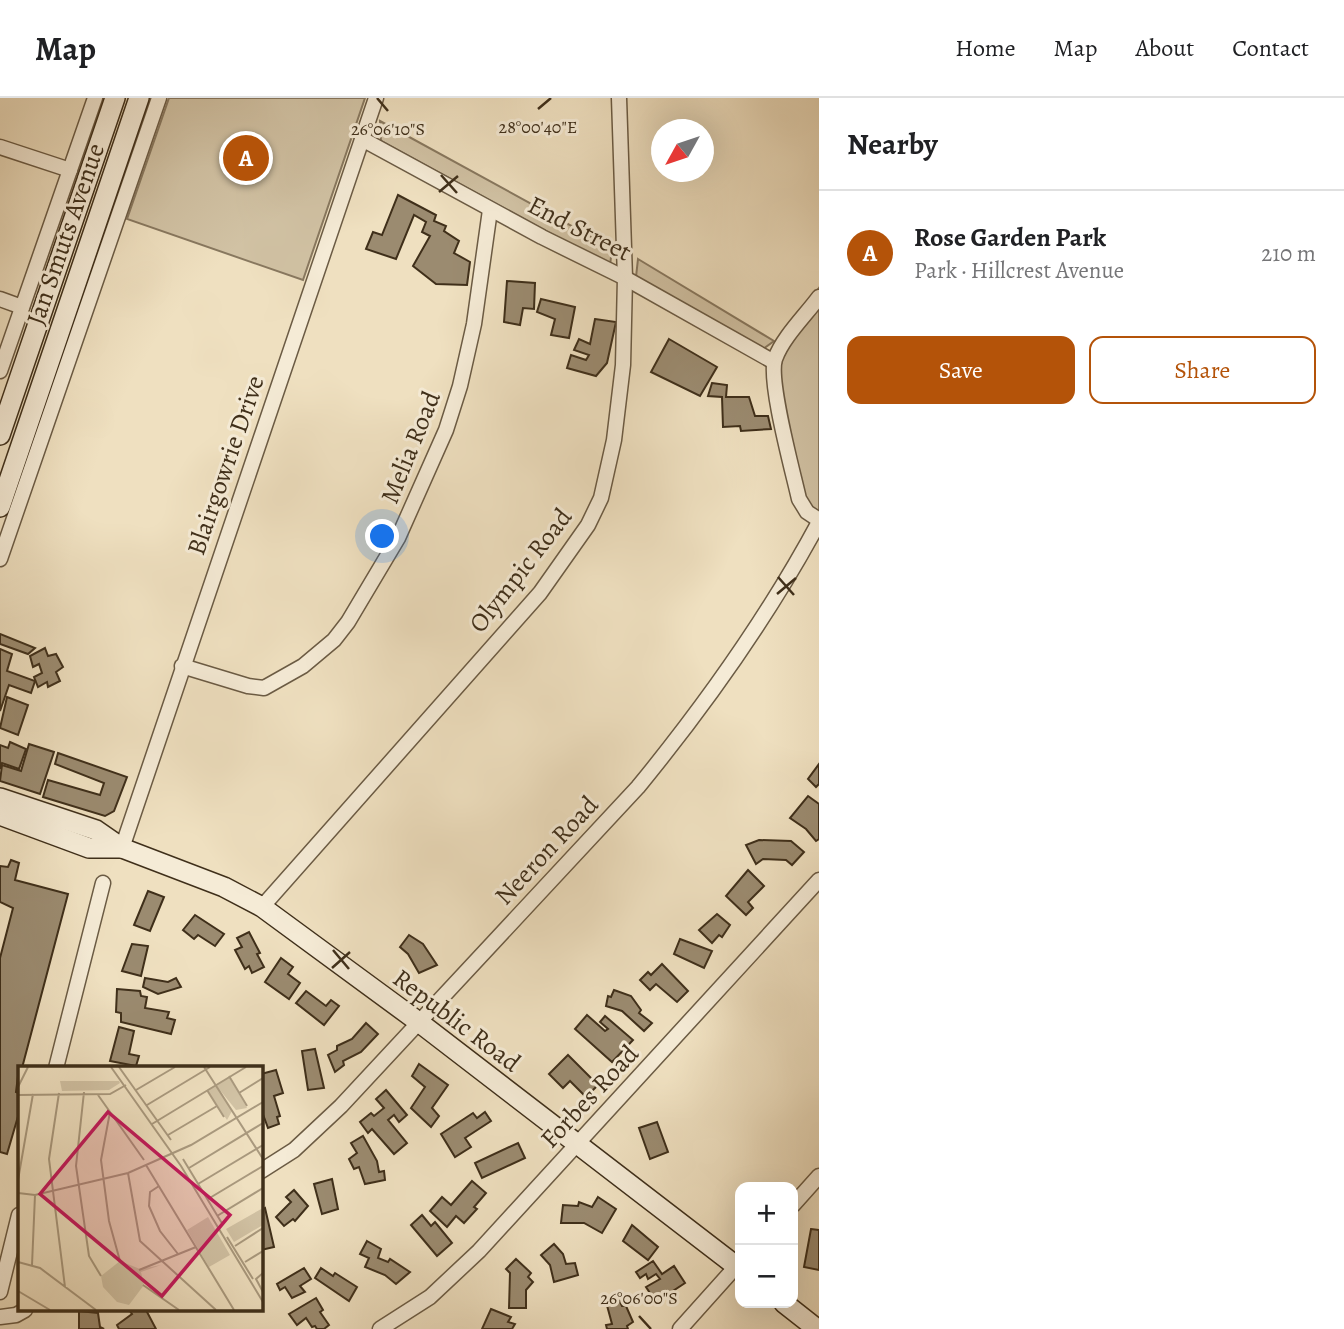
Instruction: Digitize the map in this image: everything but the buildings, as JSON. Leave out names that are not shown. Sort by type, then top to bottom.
[{"type":"main road","name":"Jan Smuts Avenue","points":[[0,435],[115,98]]},
{"type":"main road","name":"Jan Smuts Avenue","points":[[0,507],[139,98]]},
{"type":"main road","name":"Republic Road","points":[[0,798],[96,830],[122,848],[224,887],[262,907],[420,1023],[735,1263]]},
{"type":"main road","name":"Republic Road","points":[[0,815],[89,848],[122,848]]},
{"type":"main road","points":[[790,1308],[817,1329]]},
{"type":"street","points":[[0,371],[95,98]]},
{"type":"street","points":[[0,559],[159,98]]},
{"type":"street","name":"Blairgowrie Drive","points":[[122,848],[376,98]]},
{"type":"street","name":"Olympic Road","points":[[262,907],[540,593],[588,525],[601,498],[614,440],[623,365],[625,278],[619,98]]},
{"type":"street","name":"End Street","points":[[362,139],[491,210],[625,278],[774,362]]},
{"type":"street","points":[[0,147],[71,170]]},
{"type":"street","name":"Melia Road","points":[[182,666],[248,686],[264,688],[303,666],[334,640],[348,622],[398,537],[446,430],[460,386],[474,324],[491,210]]},
{"type":"street","points":[[819,297],[774,362],[774,383],[799,499],[807,512],[819,521]]},
{"type":"street","points":[[0,299],[22,307]]},
{"type":"street","name":"Neeron Road","points":[[262,1170],[294,1150],[314,1133],[420,1023],[638,787],[733,663],[793,570],[819,521]]},
{"type":"street","name":"Forbes Road","points":[[380,1329],[430,1297],[479,1251],[819,880]]},
{"type":"street","points":[[57,1066],[103,883]]},
{"type":"street","points":[[798,1199],[819,1176]]},
{"type":"street","points":[[0,1292],[18,1220]]},
{"type":"street","points":[[680,1329],[735,1270]]},
{"type":"street","points":[[0,1317],[21,1312]]},
{"type":"shaded area","points":[[169,98],[365,98],[303,280],[127,219]]},
{"type":"shaded area","points":[[380,121],[612,248],[610,266],[381,141]]},
{"type":"shaded area","points":[[638,259],[774,341],[763,349],[636,277]]},
{"type":"shaded area","points":[[819,288],[819,521],[794,489],[775,350]]},
{"type":"place","name":"Rose Garden Park","points":[[246,158]]}]
